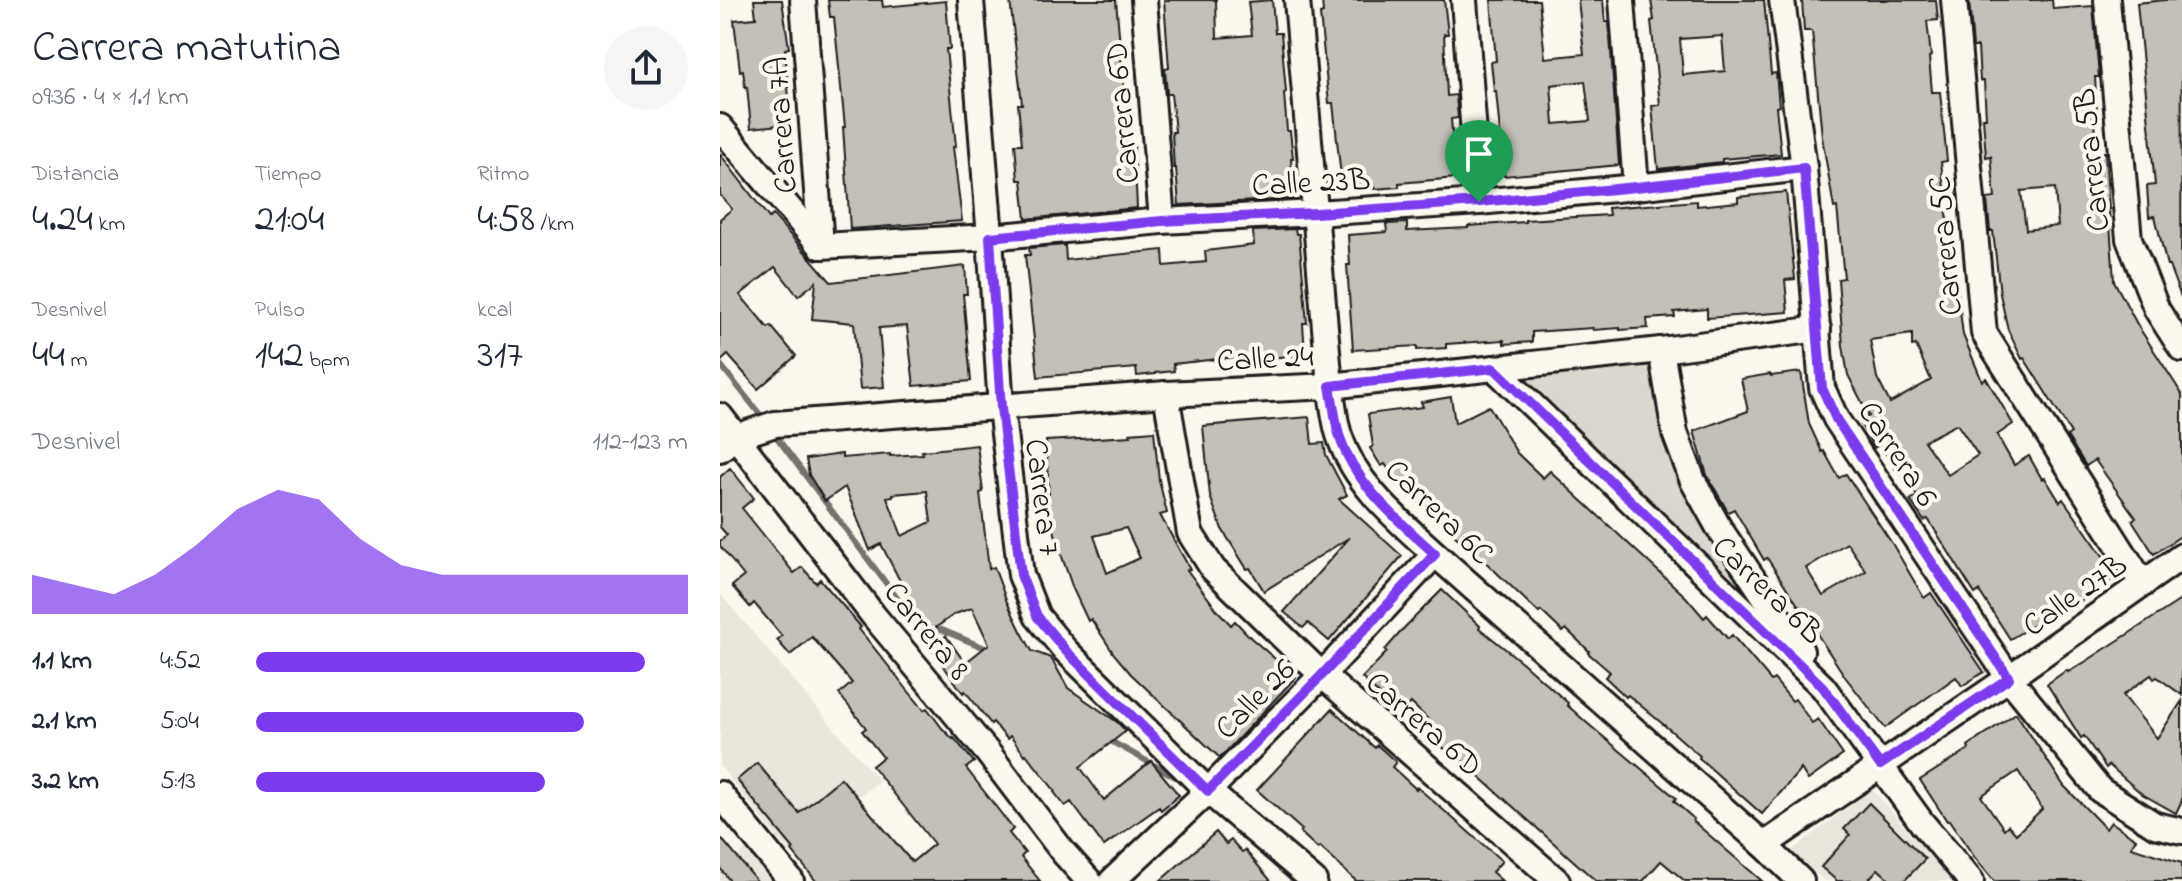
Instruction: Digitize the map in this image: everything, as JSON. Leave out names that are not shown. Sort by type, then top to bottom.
[{"type":"street","name":"Carrera 7A","points":[[803,0],[821,246]]},
{"type":"street","name":"Carrera 7","points":[[971,0],[1001,408],[1021,575],[1037,616],[1065,650],[1208,791],[1314,881]]},
{"type":"street","name":"Carrera 6D","points":[[1144,0],[1162,221]]},
{"type":"street","name":"Carrera 6C","points":[[1297,0],[1330,386],[1339,435],[1356,473],[1393,515],[1435,554],[1801,881]]},
{"type":"street","points":[[1464,0],[1479,202]]},
{"type":"street","points":[[1622,0],[1636,187]]},
{"type":"street","name":"Carrera 6","points":[[1782,0],[1804,168],[1822,388],[1836,419],[2009,678],[2100,790],[2155,825],[2182,831]]},
{"type":"street","name":"Carrera 5C","points":[[1954,0],[1984,333],[2143,584]]},
{"type":"street","name":"Carrera 5B","points":[[2107,0],[2129,239],[2157,310],[2182,349]]},
{"type":"street","points":[[720,127],[821,246]]},
{"type":"street","name":"Calle 23B","points":[[821,246],[1479,202],[1804,168]]},
{"type":"street","name":"Calle 24","points":[[728,443],[775,424],[1166,394],[1330,386],[1661,350],[1818,329]]},
{"type":"street","points":[[1661,350],[1675,433],[1693,481],[1719,528],[1823,687]]},
{"type":"street","name":"Carrera 6B","points":[[1494,368],[1823,687],[1922,823],[1971,881]]},
{"type":"street","name":"Carrera 6D","points":[[1166,394],[1190,533],[1213,569],[1322,675],[1557,881]]},
{"type":"street","name":"Carrera 8","points":[[720,416],[728,443],[988,753],[1063,852],[1089,881]]},
{"type":"street","name":"Calle 26","points":[[1112,881],[1208,791],[1435,554]]},
{"type":"street","name":"Calle 27B","points":[[1764,845],[2182,556]]},
{"type":"street","points":[[720,794],[791,881]]},
{"type":"shaded area","points":[[1653,362],[1675,448],[1766,611],[1761,618],[1513,378]]},
{"type":"shaded area","points":[[720,594],[879,781],[789,852],[720,766]]},
{"type":"shaded area","points":[[1872,789],[1952,881],[1824,881],[1791,851]]},
{"type":"shaded area","points":[[751,845],[779,881],[720,881],[720,873]]},
{"type":"building","points":[[754,0],[782,0],[789,48],[785,49],[791,124],[751,128],[747,87],[743,70],[740,71],[734,20],[756,18]]},
{"type":"building","points":[[828,0],[882,0],[883,7],[946,1],[950,49],[946,49],[956,146],[953,147],[962,221],[850,229],[845,127],[834,17],[830,17]]},
{"type":"building","points":[[1010,0],[1116,0],[1129,146],[1134,145],[1137,208],[1026,219],[1015,144],[1022,144],[1018,104],[1022,104]]},
{"type":"building","points":[[1164,0],[1216,0],[1217,38],[1252,35],[1248,2],[1272,0],[1275,33],[1281,33],[1287,131],[1290,131],[1293,158],[1293,199],[1179,205],[1172,132],[1175,132],[1165,69],[1169,68]]},
{"type":"building","points":[[1322,0],[1444,0],[1448,34],[1444,34],[1447,96],[1456,95],[1458,118],[1451,119],[1456,178],[1399,183],[1399,187],[1374,189],[1373,184],[1342,186],[1333,103],[1329,103],[1320,14],[1323,13]]},
{"type":"building","points":[[1491,0],[1539,0],[1545,58],[1584,54],[1578,0],[1603,0],[1605,22],[1609,22],[1619,165],[1504,176],[1491,62],[1496,61]],"holes":[[[1585,81],[1590,121],[1554,124],[1551,85]]]},
{"type":"building","points":[[1651,0],[1764,0],[1771,74],[1776,73],[1781,154],[1658,169],[1652,106],[1660,105],[1651,21],[1654,20]],"holes":[[[1722,36],[1725,71],[1683,75],[1680,39]]]},
{"type":"building","points":[[1802,0],[1936,0],[1938,20],[1927,21],[1929,57],[1932,92],[1940,92],[1947,161],[1941,162],[1951,269],[1955,269],[1963,335],[1982,381],[1986,378],[2013,424],[1997,435],[2014,465],[2029,456],[2042,479],[2045,478],[2060,502],[2063,499],[2117,576],[2066,611],[2064,607],[2010,639],[1979,591],[1975,594],[1928,519],[1924,521],[1910,500],[1917,496],[1899,469],[1896,470],[1880,444],[1874,448],[1859,421],[1869,416],[1848,375],[1843,346],[1838,279],[1844,278],[1837,207],[1834,208],[1822,137],[1812,31],[1804,31]],"holes":[[[1912,334],[1912,346],[1916,345],[1931,380],[1890,403],[1877,378],[1870,340]],[[1957,424],[1978,455],[1948,475],[1924,441]]]},
{"type":"building","points":[[1969,0],[2052,0],[2053,9],[2093,6],[2099,77],[2095,77],[2097,112],[2094,113],[2098,153],[2105,152],[2114,281],[2138,326],[2182,394],[2182,535],[2154,554],[2132,520],[2136,518],[2095,460],[2086,466],[2067,436],[2071,433],[2022,359],[2008,330],[2000,294],[1993,231],[1990,231],[1987,199],[1995,198],[1991,156],[1986,157],[1984,81],[1980,81],[1978,47],[1973,47]],"holes":[[[2055,188],[2058,226],[2026,230],[2021,191]]]},
{"type":"building","points":[[2182,0],[2181,297],[2167,266],[2155,216],[2149,217],[2147,186],[2155,185],[2137,3]]},
{"type":"building","points":[[720,154],[769,218],[773,215],[831,282],[965,266],[967,294],[963,294],[971,381],[914,386],[907,326],[879,328],[884,387],[860,389],[854,323],[812,319],[816,282],[798,296],[775,267],[740,295],[796,356],[758,389],[728,355],[720,362],[720,219],[732,209],[720,195]]},
{"type":"building","points":[[1786,192],[1795,279],[1785,280],[1788,312],[1707,318],[1707,309],[1674,312],[1675,317],[1647,319],[1648,328],[1532,332],[1532,342],[1504,344],[1504,340],[1446,344],[1446,348],[1417,350],[1417,346],[1353,350],[1348,235],[1387,232],[1386,224],[1407,223],[1407,231],[1468,228],[1525,220],[1609,215],[1608,208],[1697,201],[1697,206],[1738,202],[1738,197]]},
{"type":"building","points":[[1295,229],[1299,234],[1307,323],[1303,323],[1305,355],[1255,359],[1254,355],[1173,364],[1174,371],[1137,376],[1136,368],[1038,377],[1025,255],[1030,255],[1029,248],[1065,245],[1066,260],[1163,250],[1164,266],[1206,262],[1205,251],[1254,245],[1253,231]]},
{"type":"building","points":[[1801,372],[1809,424],[1822,452],[1839,478],[1846,474],[1924,598],[1931,593],[1984,672],[1962,686],[1956,677],[1885,728],[1846,678],[1767,558],[1764,560],[1734,509],[1728,512],[1707,475],[1694,431],[1748,411],[1741,379]],"holes":[[[1847,543],[1866,571],[1823,596],[1806,568]]]},
{"type":"building","points":[[1451,397],[1455,423],[1489,406],[1517,453],[1543,478],[1550,471],[1686,597],[1704,618],[1707,615],[1728,639],[1732,635],[1771,681],[1774,679],[1792,701],[1795,699],[1812,723],[1818,719],[1843,755],[1808,780],[1801,769],[1762,814],[1676,735],[1628,695],[1626,697],[1605,677],[1610,672],[1589,651],[1566,629],[1563,632],[1541,611],[1539,613],[1428,511],[1385,464],[1381,466],[1370,448],[1373,446],[1368,414],[1423,407],[1421,402]]},
{"type":"building","points":[[1309,417],[1312,444],[1324,443],[1326,455],[1347,495],[1339,499],[1402,556],[1329,641],[1308,623],[1303,628],[1284,612],[1350,537],[1264,591],[1222,529],[1210,496],[1203,426]]},
{"type":"building","points":[[1154,431],[1159,480],[1167,513],[1160,515],[1190,569],[1187,570],[1231,625],[1235,621],[1296,677],[1220,758],[1131,674],[1091,619],[1088,621],[1073,589],[1048,514],[1046,441],[1131,436],[1130,433]],"holes":[[[1126,528],[1140,558],[1107,573],[1094,536]]]},
{"type":"building","points":[[977,445],[989,569],[994,567],[1021,631],[1032,651],[1051,658],[1068,688],[1126,731],[1080,767],[1104,800],[1151,761],[1179,795],[1104,846],[1071,802],[1065,806],[1010,736],[1007,739],[965,691],[963,693],[930,647],[946,636],[965,663],[989,644],[972,608],[955,614],[928,633],[909,606],[912,604],[881,544],[870,550],[845,487],[825,501],[809,475],[806,459],[842,454],[842,458],[923,454],[922,451]],"holes":[[[927,491],[931,522],[902,536],[887,497]]]},
{"type":"building","points":[[730,468],[754,498],[742,508],[794,573],[802,567],[816,583],[820,579],[924,710],[927,708],[974,762],[966,768],[1013,829],[1009,833],[1025,853],[1021,857],[1040,881],[816,881],[737,780],[757,763],[799,813],[841,778],[912,862],[934,844],[872,766],[883,757],[862,731],[866,728],[839,694],[852,683],[812,637],[790,655],[777,640],[782,636],[754,603],[750,607],[732,586],[744,576],[720,546],[720,541],[727,535],[720,527],[720,477]]},
{"type":"building","points":[[1442,590],[1479,628],[1676,798],[1674,801],[1693,821],[1762,881],[1685,881],[1661,861],[1643,881],[1596,881],[1449,749],[1447,751],[1427,733],[1434,725],[1411,703],[1400,715],[1362,678],[1405,627]]},
{"type":"building","points":[[2182,599],[2182,695],[2151,675],[2123,695],[2157,738],[2182,701],[2182,800],[2176,813],[2142,794],[2109,765],[2106,768],[2084,736],[2081,738],[2047,684]]},
{"type":"building","points":[[1332,709],[1375,748],[1377,745],[1396,762],[1392,767],[1416,789],[1502,861],[1492,872],[1502,881],[1356,881],[1257,790]]},
{"type":"building","points":[[2016,713],[2064,786],[2106,829],[2111,822],[2136,839],[2131,847],[2182,863],[2182,881],[1994,881],[1947,821],[1920,780],[1969,749],[1968,746]],"holes":[[[2018,771],[2042,809],[2016,834],[2008,825],[2004,829],[1981,796]]]},
{"type":"building","points":[[1869,803],[1925,859],[1904,881],[1891,881],[1878,869],[1867,881],[1837,881],[1821,867],[1850,835],[1844,829]]},
{"type":"building","points":[[1216,832],[1226,844],[1231,840],[1242,852],[1245,850],[1271,881],[1160,881]]},
{"type":"building","points":[[720,837],[757,881],[730,881],[720,868]]},
{"type":"waterway","points":[[720,364],[766,422]]},
{"type":"waterway","points":[[772,431],[918,626],[942,630],[985,648],[989,653]]},
{"type":"waterway","points":[[1107,739],[1181,780]]},
{"type":"waterway","points":[[1255,846],[1294,881]]},
{"type":"route","points":[[1804,168],[1822,388],[1836,419],[2009,678],[1880,765],[1823,687],[1494,368],[1330,386],[1339,435],[1356,473],[1393,515],[1435,554],[1208,791],[1065,650],[1037,616],[1021,575],[1001,408],[990,237],[1162,221],[1479,202],[1804,168]]}]
